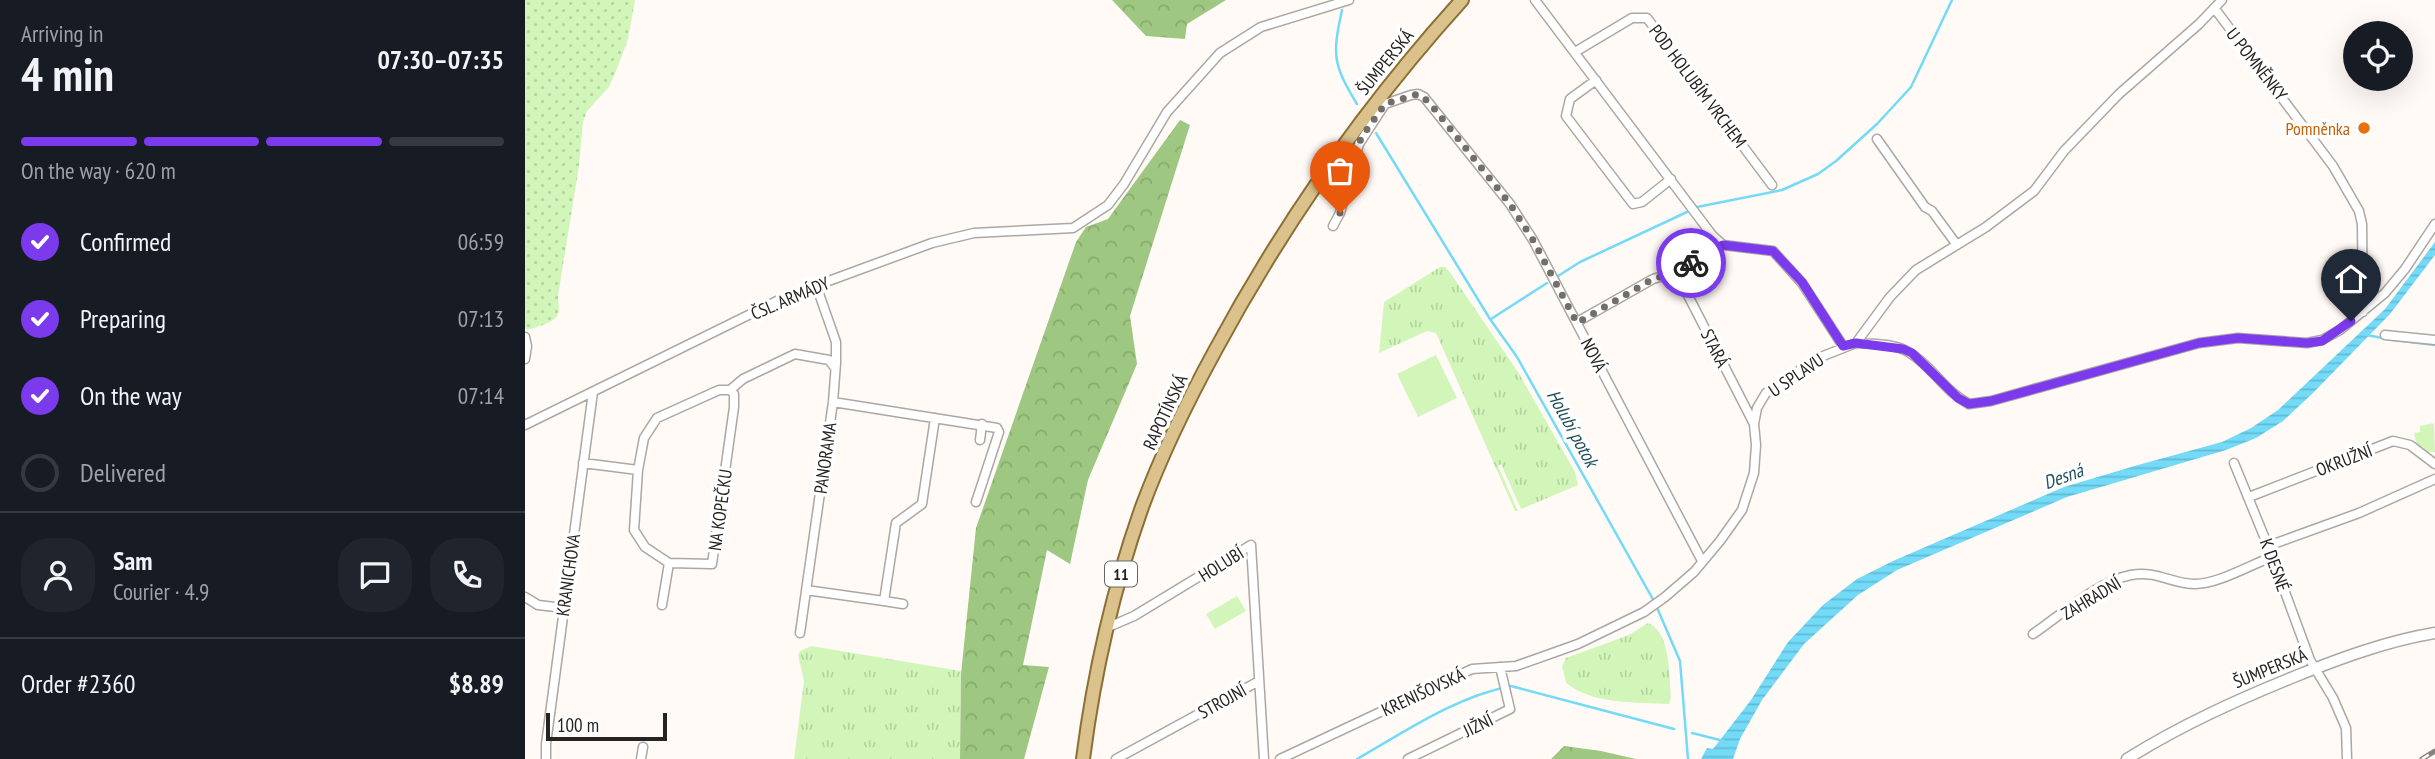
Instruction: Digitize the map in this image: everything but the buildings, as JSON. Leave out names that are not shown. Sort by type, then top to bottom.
[{"type":"main road","name":"ŠUMPERSKÁ","points":[[1365,116],[1427,38],[1462,0]]},
{"type":"main road","name":"RAPOTÍNSKÁ","points":[[1083,759],[1090,705],[1106,628],[1143,506],[1190,399],[1275,245],[1365,116]]},
{"type":"street","name":"ČSL. ARMÁDY","points":[[525,425],[785,297],[932,243],[974,233],[1073,228],[1108,205],[1125,184],[1167,112],[1220,53],[1261,27],[1349,0]]},
{"type":"street","points":[[1535,0],[1723,245]]},
{"type":"street","points":[[1856,343],[1890,297],[1916,271],[1986,227],[2034,191],[2064,151],[2119,94],[2222,0]]},
{"type":"street","name":"U POMNĚNKY","points":[[2214,9],[2320,147],[2359,211],[2363,223],[2363,312]]},
{"type":"street","name":"POD HOLUBÍM VRCHEM","points":[[1575,52],[1632,18],[1647,18],[1772,185]]},
{"type":"street","points":[[1597,80],[1570,99],[1566,116],[1574,127],[1633,204],[1642,202],[1671,179]]},
{"type":"street","name":"NOVÁ","points":[[1333,226],[1340,213],[1361,138],[1385,104],[1418,94],[1429,102],[1510,204],[1533,240],[1702,561]]},
{"type":"street","points":[[1877,139],[1925,207],[1932,211],[1957,245]]},
{"type":"street","points":[[2363,312],[2385,293],[2405,270],[2435,224]]},
{"type":"street","points":[[1577,323],[1653,279],[1676,272],[1723,245],[1773,251],[1802,282],[1843,346]]},
{"type":"street","name":"STARÁ","points":[[1676,272],[1754,424]]},
{"type":"street","name":"PANORAMA","points":[[800,633],[834,402],[837,342],[817,285]]},
{"type":"street","name":"U SPLAVU","points":[[1648,609],[1694,572],[1742,510],[1754,473],[1754,424],[1757,408],[1766,393],[1818,358],[1843,346],[1856,343],[1885,345],[1912,353],[1944,386],[1969,404],[1991,401],[2199,343],[2238,338],[2307,343],[2322,341],[2363,312]]},
{"type":"street","points":[[2385,335],[2435,341]]},
{"type":"street","points":[[525,337],[525,359]]},
{"type":"street","points":[[662,605],[669,563],[645,547],[634,530],[638,470],[644,439],[657,418],[719,390],[730,390],[743,379],[795,354],[829,360],[835,368]]},
{"type":"street","name":"NA KOPEČKU","points":[[669,563],[712,564],[734,407],[734,394],[730,390]]},
{"type":"street","name":"KRANICHOVA","points":[[546,759],[545,744],[593,392]]},
{"type":"street","points":[[834,402],[997,428],[999,432],[976,502]]},
{"type":"street","points":[[884,601],[896,523],[922,504],[935,418]]},
{"type":"street","points":[[980,440],[982,424]]},
{"type":"street","name":"OKRUŽNÍ","points":[[2249,497],[2393,441],[2410,445],[2435,464]]},
{"type":"street","points":[[583,463],[638,470]]},
{"type":"street","name":"K DESNÉ","points":[[2234,463],[2314,669],[2333,698],[2346,728],[2347,759]]},
{"type":"street","points":[[2268,546],[2359,513],[2435,479]]},
{"type":"street","name":"HOLUBÍ","points":[[1106,628],[1146,610],[1251,545],[1259,681]]},
{"type":"street","name":"ZAHRADNÍ","points":[[2033,634],[2101,587],[2129,575],[2154,573],[2193,584],[2208,583],[2272,557]]},
{"type":"street","points":[[806,590],[903,604]]},
{"type":"street","points":[[525,597],[538,605],[564,608]]},
{"type":"street","name":"KRENIŠOVSKÁ","points":[[1280,759],[1472,669],[1516,666],[1578,644],[1648,609]]},
{"type":"street","name":"ŠUMPERSKÁ","points":[[2127,759],[2217,708],[2374,647],[2435,633]]},
{"type":"street","name":"JIŽNÍ","points":[[1408,759],[1510,709],[1500,667]]},
{"type":"street","name":"STROJNÍ","points":[[1116,759],[1259,681],[1264,759]]},
{"type":"street","points":[[641,759],[643,747]]},
{"type":"green space","points":[[525,0],[635,0],[628,39],[618,66],[609,87],[587,111],[583,122],[579,166],[558,296],[558,314],[549,322],[527,330],[525,328]]},
{"type":"green space","points":[[1112,0],[1226,0],[1187,24],[1185,39],[1146,36]]},
{"type":"green space","points":[[1180,120],[1190,125],[1130,316],[1137,364],[1088,480],[1070,564],[1047,550],[1023,665],[1049,667],[1024,759],[960,759],[961,674],[976,528],[1076,242],[1086,227],[1108,219]]},
{"type":"green space","points":[[1440,267],[1449,271],[1518,372],[1575,472],[1578,485],[1521,509],[1501,464],[1498,466],[1518,511],[1515,511],[1436,333],[1427,331],[1379,353],[1384,302]]},
{"type":"green space","points":[[1436,355],[1457,398],[1418,417],[1397,374]]},
{"type":"green space","points":[[2434,423],[2435,452],[2425,452],[2423,447],[2417,446],[2414,433],[2420,432],[2420,426]]},
{"type":"green space","points":[[1237,596],[1246,611],[1215,629],[1206,614]]},
{"type":"green space","points":[[1648,623],[1656,628],[1665,645],[1670,678],[1669,704],[1602,699],[1566,683],[1562,666],[1566,658],[1629,635]]},
{"type":"green space","points":[[811,646],[961,671],[960,759],[794,759],[804,681],[798,655],[800,651]]},
{"type":"green space","points":[[1564,746],[1601,751],[1636,759],[1551,759]]},
{"type":"water","points":[[2435,242],[2435,255],[2390,314],[2283,421],[2256,438],[2226,450],[2067,497],[1897,570],[1858,595],[1804,644],[1762,700],[1740,739],[1733,759],[1701,759],[1707,748],[1713,749],[1751,700],[1788,642],[1823,605],[1857,579],[2064,487],[2222,442],[2251,428],[2278,410],[2385,309]]},
{"type":"waterway","points":[[1697,207],[1782,190],[1818,174],[1836,161],[1877,124],[1911,87],[1952,0]]},
{"type":"waterway","name":"Holubí potok","points":[[1342,10],[1337,38],[1337,59],[1343,79],[1357,104]]},
{"type":"waterway","name":"Holubí potok","points":[[1376,133],[1490,319],[1517,357],[1655,603],[1680,661],[1688,759]]},
{"type":"waterway","points":[[1558,276],[1580,262],[1687,212]]},
{"type":"waterway","points":[[1491,319],[1547,283]]},
{"type":"waterway","points":[[2366,335],[2383,338]]},
{"type":"waterway","points":[[2393,340],[2435,345]]},
{"type":"waterway","points":[[1357,759],[1412,726],[1451,707],[1470,698],[1511,686],[1674,729]]},
{"type":"waterway","points":[[1692,733],[1724,741]]},
{"type":"railway","points":[[2422,759],[2435,751]]},
{"type":"way so far","points":[[1340,213],[1361,138],[1385,104],[1418,94],[1429,102],[1510,204],[1533,240],[1577,323],[1653,279],[1676,272],[1691,263]]},
{"type":"place","name":"Pomněnka","points":[[2364,128]]},
{"type":"route","points":[[1691,263],[1723,245],[1773,251],[1802,282],[1843,346],[1856,343],[1885,345],[1912,353],[1944,386],[1969,404],[1991,401],[2220,339],[2254,338],[2307,343],[2322,341],[2351,321]]},
{"type":"water label","name":"Desná","points":[[2063,476]]}]
